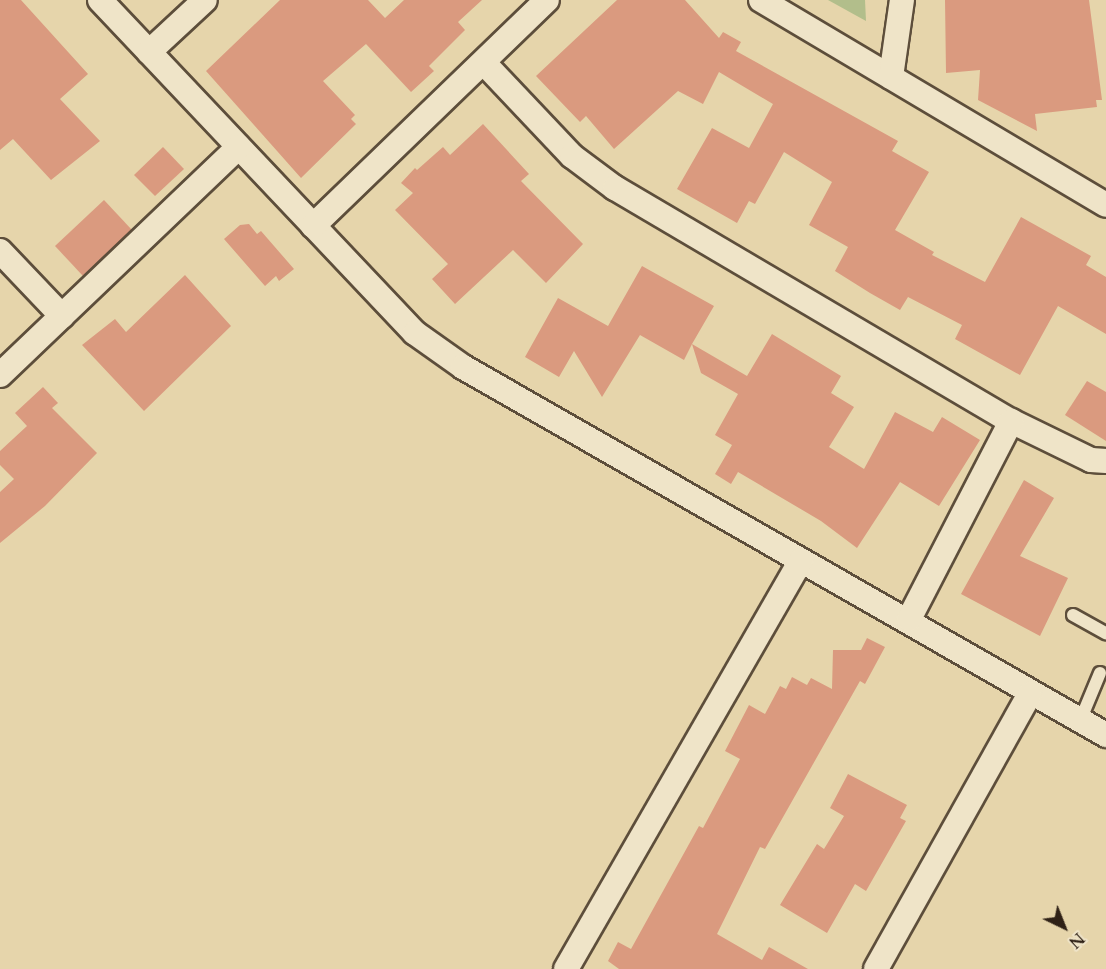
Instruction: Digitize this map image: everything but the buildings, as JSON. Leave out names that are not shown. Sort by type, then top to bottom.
[{"type":"street","points":[[100,0],[415,333],[463,367],[801,561],[909,619],[1030,694],[1106,735]]},
{"type":"street","points":[[148,52],[205,0]]},
{"type":"street","points":[[313,226],[547,0]]},
{"type":"street","points":[[761,0],[1106,205]]},
{"type":"street","points":[[891,77],[902,0]]},
{"type":"street","points":[[484,63],[572,156],[615,188],[1011,421],[1091,460],[1106,461]]},
{"type":"street","points":[[0,375],[239,147]]},
{"type":"street","points":[[0,251],[62,316]]},
{"type":"street","points":[[909,619],[1011,421]]},
{"type":"street","points":[[566,969],[801,561]]},
{"type":"street","points":[[876,969],[1030,694]]},
{"type":"lane","points":[[1073,615],[1106,633]]},
{"type":"lane","points":[[1080,721],[1100,673]]},
{"type":"green space","points":[[828,0],[865,0],[866,21]]}]
